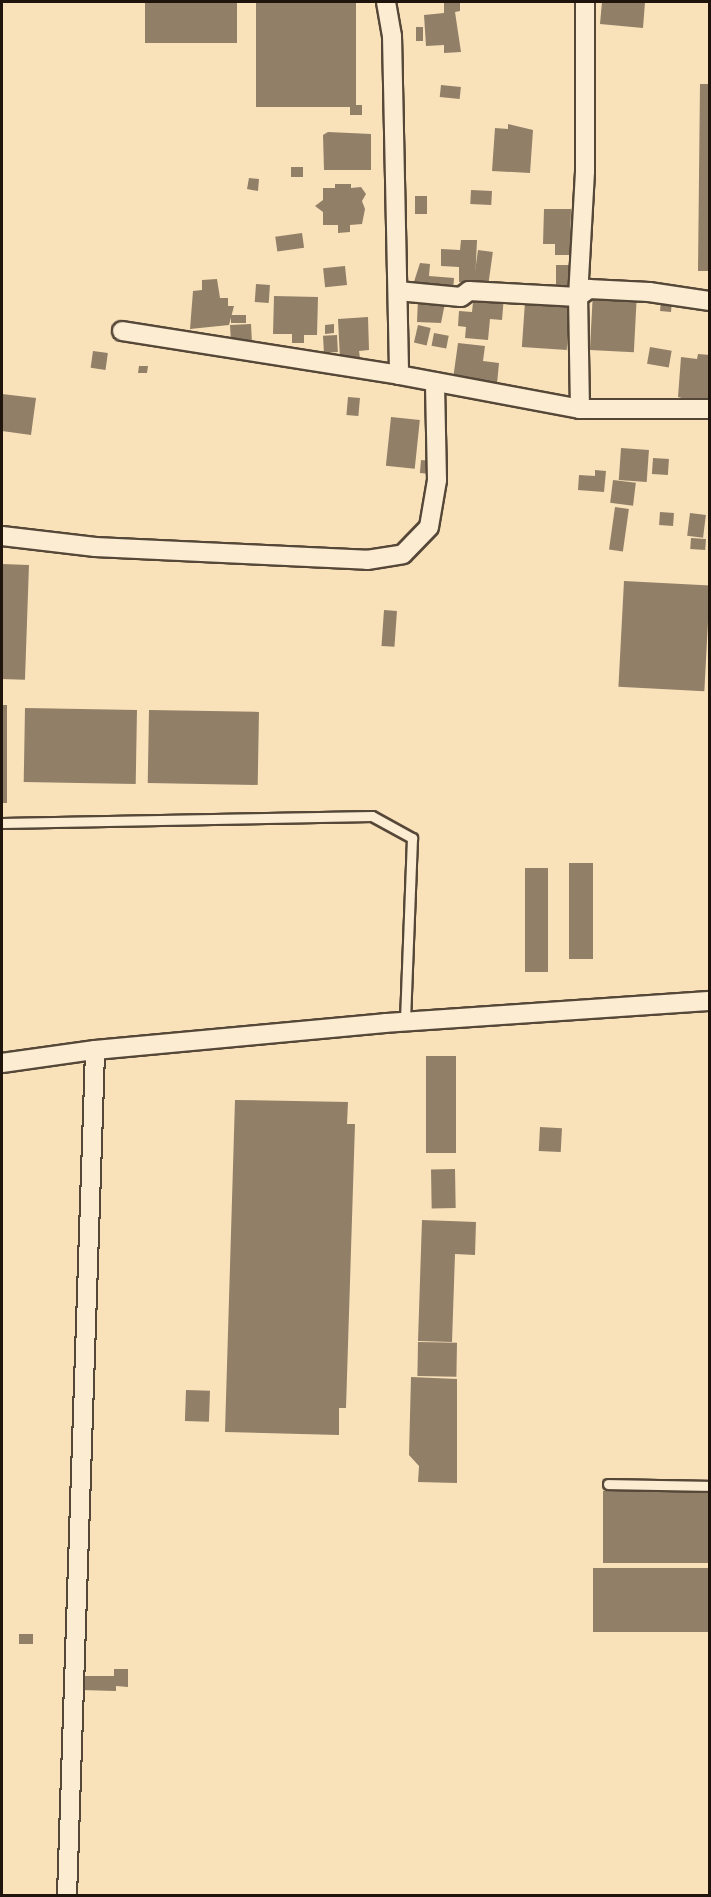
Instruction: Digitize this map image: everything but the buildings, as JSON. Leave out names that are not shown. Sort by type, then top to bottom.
[{"type":"street","points":[[386,2],[392,36],[399,375]]},
{"type":"street","points":[[580,409],[578,297],[585,171],[585,2]]},
{"type":"street","points":[[398,291],[461,297],[469,291],[578,297],[589,290],[648,292],[710,301]]},
{"type":"street","points":[[122,331],[399,375],[580,409],[710,409]]},
{"type":"street","points":[[2,536],[95,547],[343,559],[403,554],[429,527],[437,480],[435,382]]},
{"type":"street","points":[[2,1063],[95,1050],[405,1022],[710,1000]]},
{"type":"street","points":[[67,1896],[95,1050]]},
{"type":"lane","points":[[2,823],[372,816],[412,838],[405,1022]]},
{"type":"lane","points":[[608,1484],[710,1486]]}]
